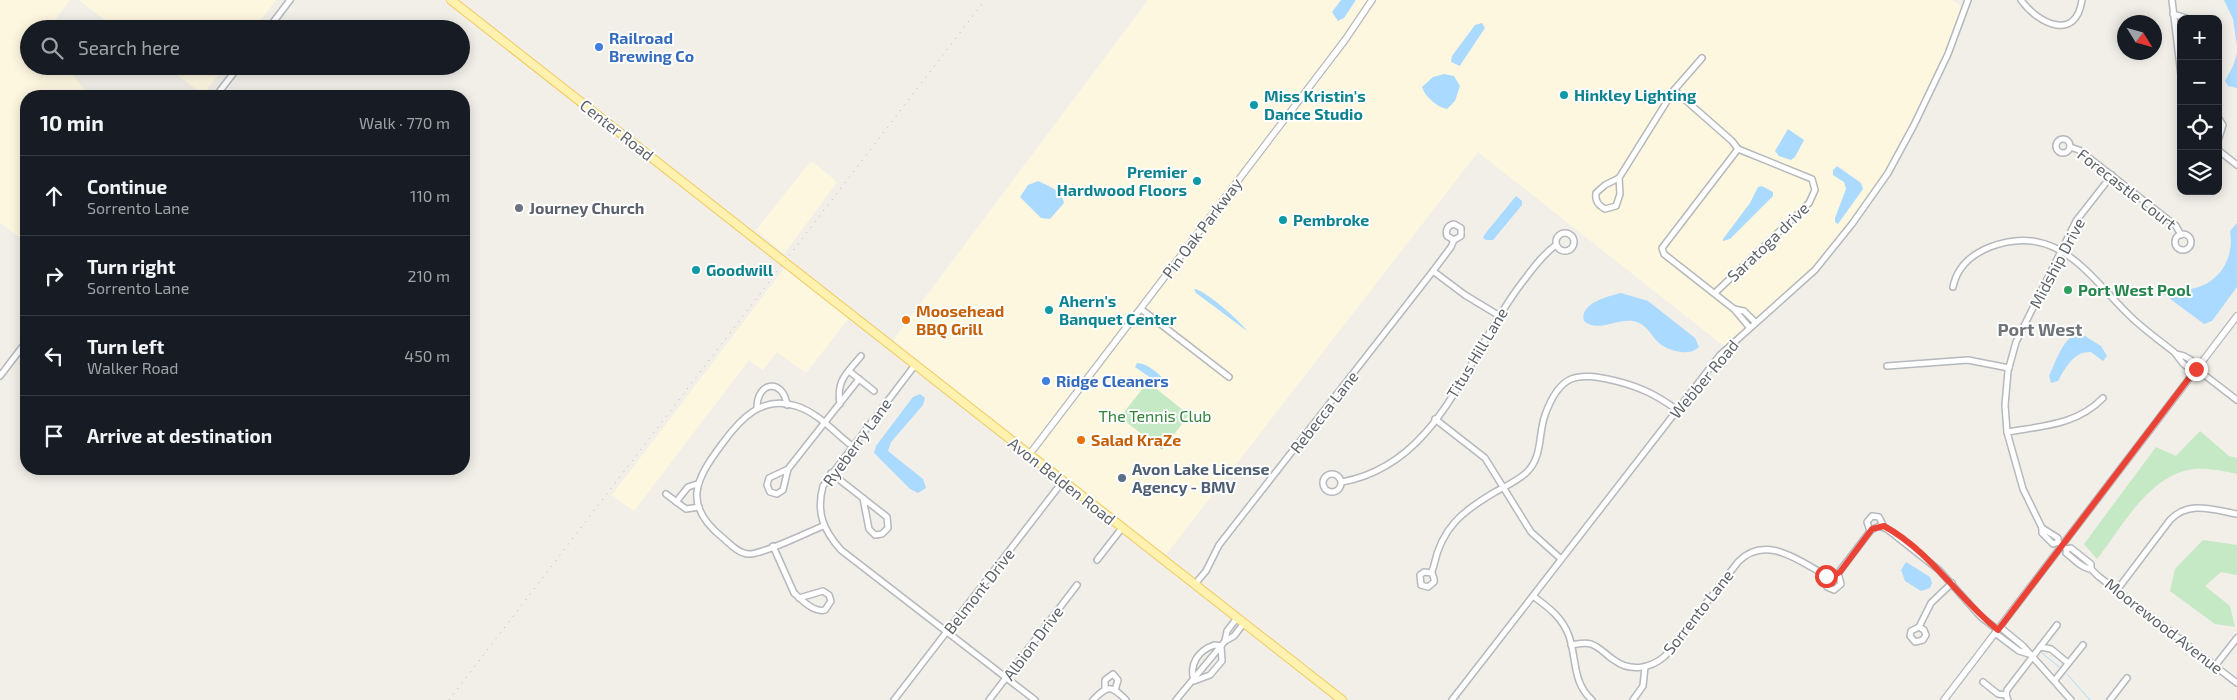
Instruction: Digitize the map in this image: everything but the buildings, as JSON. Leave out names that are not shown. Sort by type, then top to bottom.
[{"type":"main road","name":"Center Road","points":[[452,0],[784,260]]},
{"type":"main road","name":"Avon Belden Road","points":[[784,260],[1342,700]]},
{"type":"street","points":[[275,20],[290,0]]},
{"type":"street","name":"Pin Oak Parkway","points":[[1029,455],[1346,40],[1372,0]]},
{"type":"street","name":"Webber Road","points":[[1452,700],[1720,355],[1749,327],[1803,282],[1826,258],[1882,181],[1910,133],[1937,78],[1968,0]]},
{"type":"street","points":[[2021,0],[2045,20],[2058,26],[2075,20],[2080,12],[2082,0]]},
{"type":"street","points":[[2172,0],[2179,60]]},
{"type":"street","points":[[2173,14],[2177,15]]},
{"type":"street","points":[[1620,178],[1605,184],[1596,193],[1597,202],[1600,207],[1605,209],[1616,206],[1620,194],[1620,178],[1674,90],[1702,58]]},
{"type":"street","points":[[221,90],[232,75]]},
{"type":"street","points":[[1674,90],[1732,141],[1738,149],[1662,248],[1664,254],[1734,309],[1749,327]]},
{"type":"street","name":"Forecastle Court","points":[[2070,147],[2079,150],[2112,175],[2176,226],[2181,235]]},
{"type":"street","name":"Saratoga drive","points":[[1714,293],[1809,203],[1815,187],[1812,179],[1738,149]]},
{"type":"street","points":[[2222,153],[2237,165]]},
{"type":"street","name":"Midship Drive","points":[[2062,546],[2058,538],[2042,528],[2023,489],[2007,432],[2005,405],[2009,368],[2016,342],[2080,216],[2112,175]]},
{"type":"street","name":"Rebecca Lane","points":[[1195,584],[1206,571],[1219,545],[1433,272],[1452,247],[1454,240]]},
{"type":"street","points":[[1953,287],[1956,274],[1964,263],[1991,246],[2014,241],[2028,241],[2062,251],[2081,263],[2129,315],[2176,354],[2182,363],[2196,369],[2237,400]]},
{"type":"street","name":"Titus Hill Lane","points":[[1342,482],[1373,474],[1398,460],[1412,447],[1463,382],[1498,315],[1536,264],[1556,245]]},
{"type":"street","points":[[1433,272],[1498,315]]},
{"type":"street","points":[[1141,309],[1229,377]]},
{"type":"street","points":[[1734,309],[1744,310],[1755,322]]},
{"type":"street","points":[[1944,700],[2237,316]]},
{"type":"street","points":[[0,376],[20,350]]},
{"type":"street","points":[[840,404],[838,390],[849,370],[861,356]]},
{"type":"street","points":[[1887,366],[1968,360],[2009,368]]},
{"type":"street","name":"Ryeberry Lane","points":[[823,526],[820,499],[823,486],[915,365]]},
{"type":"street","points":[[849,370],[874,391]]},
{"type":"street","points":[[1432,573],[1438,546],[1459,517],[1472,505],[1522,476],[1532,465],[1537,456],[1542,424],[1548,408],[1560,387],[1574,377],[1594,376],[1640,387],[1658,395],[1677,410]]},
{"type":"street","points":[[788,468],[783,490],[777,494],[770,492],[767,485],[769,478],[788,468],[859,379]]},
{"type":"street","points":[[757,408],[760,394],[766,386],[781,390],[786,396],[787,404]]},
{"type":"street","points":[[2007,432],[2075,419],[2089,411],[2103,398]]},
{"type":"street","points":[[852,446],[797,406],[769,404],[757,408],[736,424],[702,470],[697,484],[699,507],[708,525],[740,552],[757,553],[823,526],[841,550],[1035,700]]},
{"type":"street","points":[[1435,419],[1485,458],[1533,536],[1561,559]]},
{"type":"street","points":[[831,473],[863,498],[887,517],[889,525],[882,534],[875,535],[869,529],[863,498]]},
{"type":"street","name":"Belmont Drive","points":[[894,700],[1063,481]]},
{"type":"street","points":[[676,502],[688,487],[697,484]]},
{"type":"street","points":[[666,494],[686,509],[699,507]]},
{"type":"street","points":[[2117,590],[2170,520],[2180,512],[2196,507],[2237,514]]},
{"type":"street","name":"Sorrento Lane","points":[[1645,667],[1665,656],[1738,562],[1748,553],[1762,549],[1775,550],[1822,574],[1828,587],[1834,590],[1841,584],[1838,573],[1870,531],[1867,522],[1872,516],[1880,518],[1884,526],[1930,562],[1952,583],[1981,617],[2023,646],[2071,700]]},
{"type":"street","points":[[1870,531],[1877,526],[1884,526]]},
{"type":"street","points":[[1097,560],[1122,528]]},
{"type":"street","points":[[773,546],[787,582],[800,598],[818,611],[825,610],[831,601],[829,594],[823,591],[800,598]]},
{"type":"street","name":"Moorewood Avenue","points":[[2062,546],[2071,548],[2091,564],[2091,569],[2237,683]]},
{"type":"street","points":[[1822,574],[1829,576],[1838,573]]},
{"type":"street","points":[[1918,627],[1931,603],[1952,583]]},
{"type":"street","name":"Albion Drive","points":[[989,700],[1077,585]]},
{"type":"street","points":[[1533,596],[1559,618],[1566,630],[1578,679],[1592,700]]},
{"type":"street","points":[[1194,681],[1202,680],[1216,670],[1222,661],[1223,644],[1227,631],[1237,618]]},
{"type":"street","points":[[1176,700],[1194,681],[1223,644],[1234,636],[1244,623]]},
{"type":"street","points":[[1983,682],[1998,694],[2007,697],[2031,655],[2040,647],[2057,625]]},
{"type":"street","points":[[2215,666],[2237,638]]},
{"type":"street","points":[[1194,681],[1192,672],[1197,656],[1205,648],[1223,644]]},
{"type":"street","points":[[1571,645],[1591,644],[1623,665],[1645,667],[1643,686],[1632,700]]},
{"type":"street","points":[[2055,680],[2083,644]]},
{"type":"street","points":[[2040,647],[2051,649],[2068,663]]},
{"type":"street","points":[[2114,699],[2127,678]]},
{"type":"street","points":[[1093,700],[1110,689],[1126,700]]},
{"type":"shaded area","points":[[0,0],[70,0],[55,20],[20,20],[20,75],[72,75],[84,90],[20,90],[20,238],[0,223]]},
{"type":"shaded area","points":[[79,0],[276,0],[261,20],[105,20]]},
{"type":"shaded area","points":[[1148,0],[1952,0],[1963,8],[1952,40],[1922,104],[1880,181],[1828,253],[1805,277],[1725,347],[1478,152],[1165,556],[894,343],[894,339]]},
{"type":"shaded area","points":[[177,75],[218,75],[207,90],[197,90]]},
{"type":"shaded area","points":[[810,162],[814,163],[837,182],[784,254],[756,230]]},
{"type":"shaded area","points":[[786,266],[849,318],[806,373],[777,352],[763,370],[749,360],[634,511],[612,495]]},
{"type":"green space","name":"The Tennis Club","points":[[1148,382],[1189,415],[1162,450],[1120,417]]},
{"type":"green space","points":[[2200,431],[2229,456],[2237,458],[2237,474],[2211,469],[2195,469],[2179,473],[2164,480],[2138,503],[2097,559],[2084,544],[2156,447],[2176,456]]},
{"type":"green space","points":[[2203,540],[2237,545],[2237,575],[2221,572],[2205,586],[2230,606],[2235,627],[2215,624],[2170,591],[2175,569]]},
{"type":"water","points":[[1341,0],[1356,0],[1344,18],[1338,21],[1332,12]]},
{"type":"water","points":[[2224,0],[2237,0],[2237,46],[2233,19]]},
{"type":"water","points":[[1482,23],[1485,28],[1460,66],[1451,62],[1452,56],[1475,25]]},
{"type":"water","points":[[2237,53],[2237,88],[2228,86],[2225,81]]},
{"type":"water","points":[[1444,74],[1454,76],[1460,86],[1455,101],[1447,109],[1432,101],[1422,87],[1433,77]]},
{"type":"water","points":[[1788,129],[1804,140],[1795,157],[1791,160],[1779,156],[1775,151]]},
{"type":"water","points":[[1837,166],[1861,183],[1863,189],[1838,224],[1835,222],[1835,218],[1846,189],[1844,182],[1833,175],[1833,170]]},
{"type":"water","points":[[1038,181],[1058,191],[1063,198],[1064,203],[1050,219],[1041,218],[1020,197],[1028,185]]},
{"type":"water","points":[[1762,186],[1773,192],[1773,196],[1730,239],[1723,241],[1750,203],[1758,187]]},
{"type":"water","points":[[1516,196],[1522,201],[1522,205],[1493,240],[1483,238],[1485,234]]},
{"type":"water","points":[[2237,223],[2237,287],[2212,321],[2204,324],[2161,292],[2164,286],[2191,289],[2213,279],[2222,270],[2228,258],[2231,245],[2230,231]]},
{"type":"water","points":[[1194,289],[1206,294],[1230,313],[1247,331],[1196,293]]},
{"type":"water","points":[[1621,293],[1648,301],[1695,338],[1699,347],[1688,352],[1671,350],[1658,342],[1643,325],[1637,322],[1624,321],[1596,326],[1584,321],[1586,309],[1590,305],[1603,298]]},
{"type":"water","points":[[2080,333],[2101,346],[2107,356],[2103,361],[2091,352],[2080,354],[2071,361],[2058,381],[2051,383],[2049,376],[2061,350],[2069,339]]},
{"type":"water","points":[[1137,363],[1151,368],[1164,379],[1164,382],[1158,383],[1135,367]]},
{"type":"water","points":[[920,394],[925,398],[923,405],[891,442],[888,451],[923,479],[926,488],[918,493],[910,489],[874,453],[876,446],[913,397]]},
{"type":"water","points":[[1906,562],[1930,577],[1932,583],[1930,588],[1921,591],[1905,581],[1901,570]]},
{"type":"waterway","points":[[2042,653],[2059,667]]},
{"type":"waterway","points":[[2067,674],[2090,700]]},
{"type":"railway","points":[[449,700],[985,0]]},
{"type":"place","name":"Railroad Brewing Co","points":[[599,47]]},
{"type":"place","name":"Hinkley Lighting","points":[[1564,95]]},
{"type":"place","name":"Miss Kristin's Dance Studio","points":[[1254,105]]},
{"type":"place","name":"Premier Hardwood Floors","points":[[1197,181]]},
{"type":"place","name":"Journey Church","points":[[519,208]]},
{"type":"place","name":"Pembroke","points":[[1283,220]]},
{"type":"place","name":"Goodwill","points":[[696,270]]},
{"type":"place","name":"Port West Pool","points":[[2068,290]]},
{"type":"place","name":"Ahern's Banquet Center","points":[[1049,310]]},
{"type":"place","name":"Moosehead BBQ Grill","points":[[906,320]]},
{"type":"place","name":"Ridge Cleaners","points":[[1046,381]]},
{"type":"place","name":"Salad KraZe","points":[[1081,440]]},
{"type":"place","name":"Avon Lake License Agency - BMV","points":[[1122,478]]},
{"type":"district","name":"Port West","points":[[2040,330]]},
{"type":"route","points":[[1826,576],[1833,576],[1840,572],[1872,529],[1884,526],[1948,578],[1981,617],[1998,630],[2196,369]]}]
